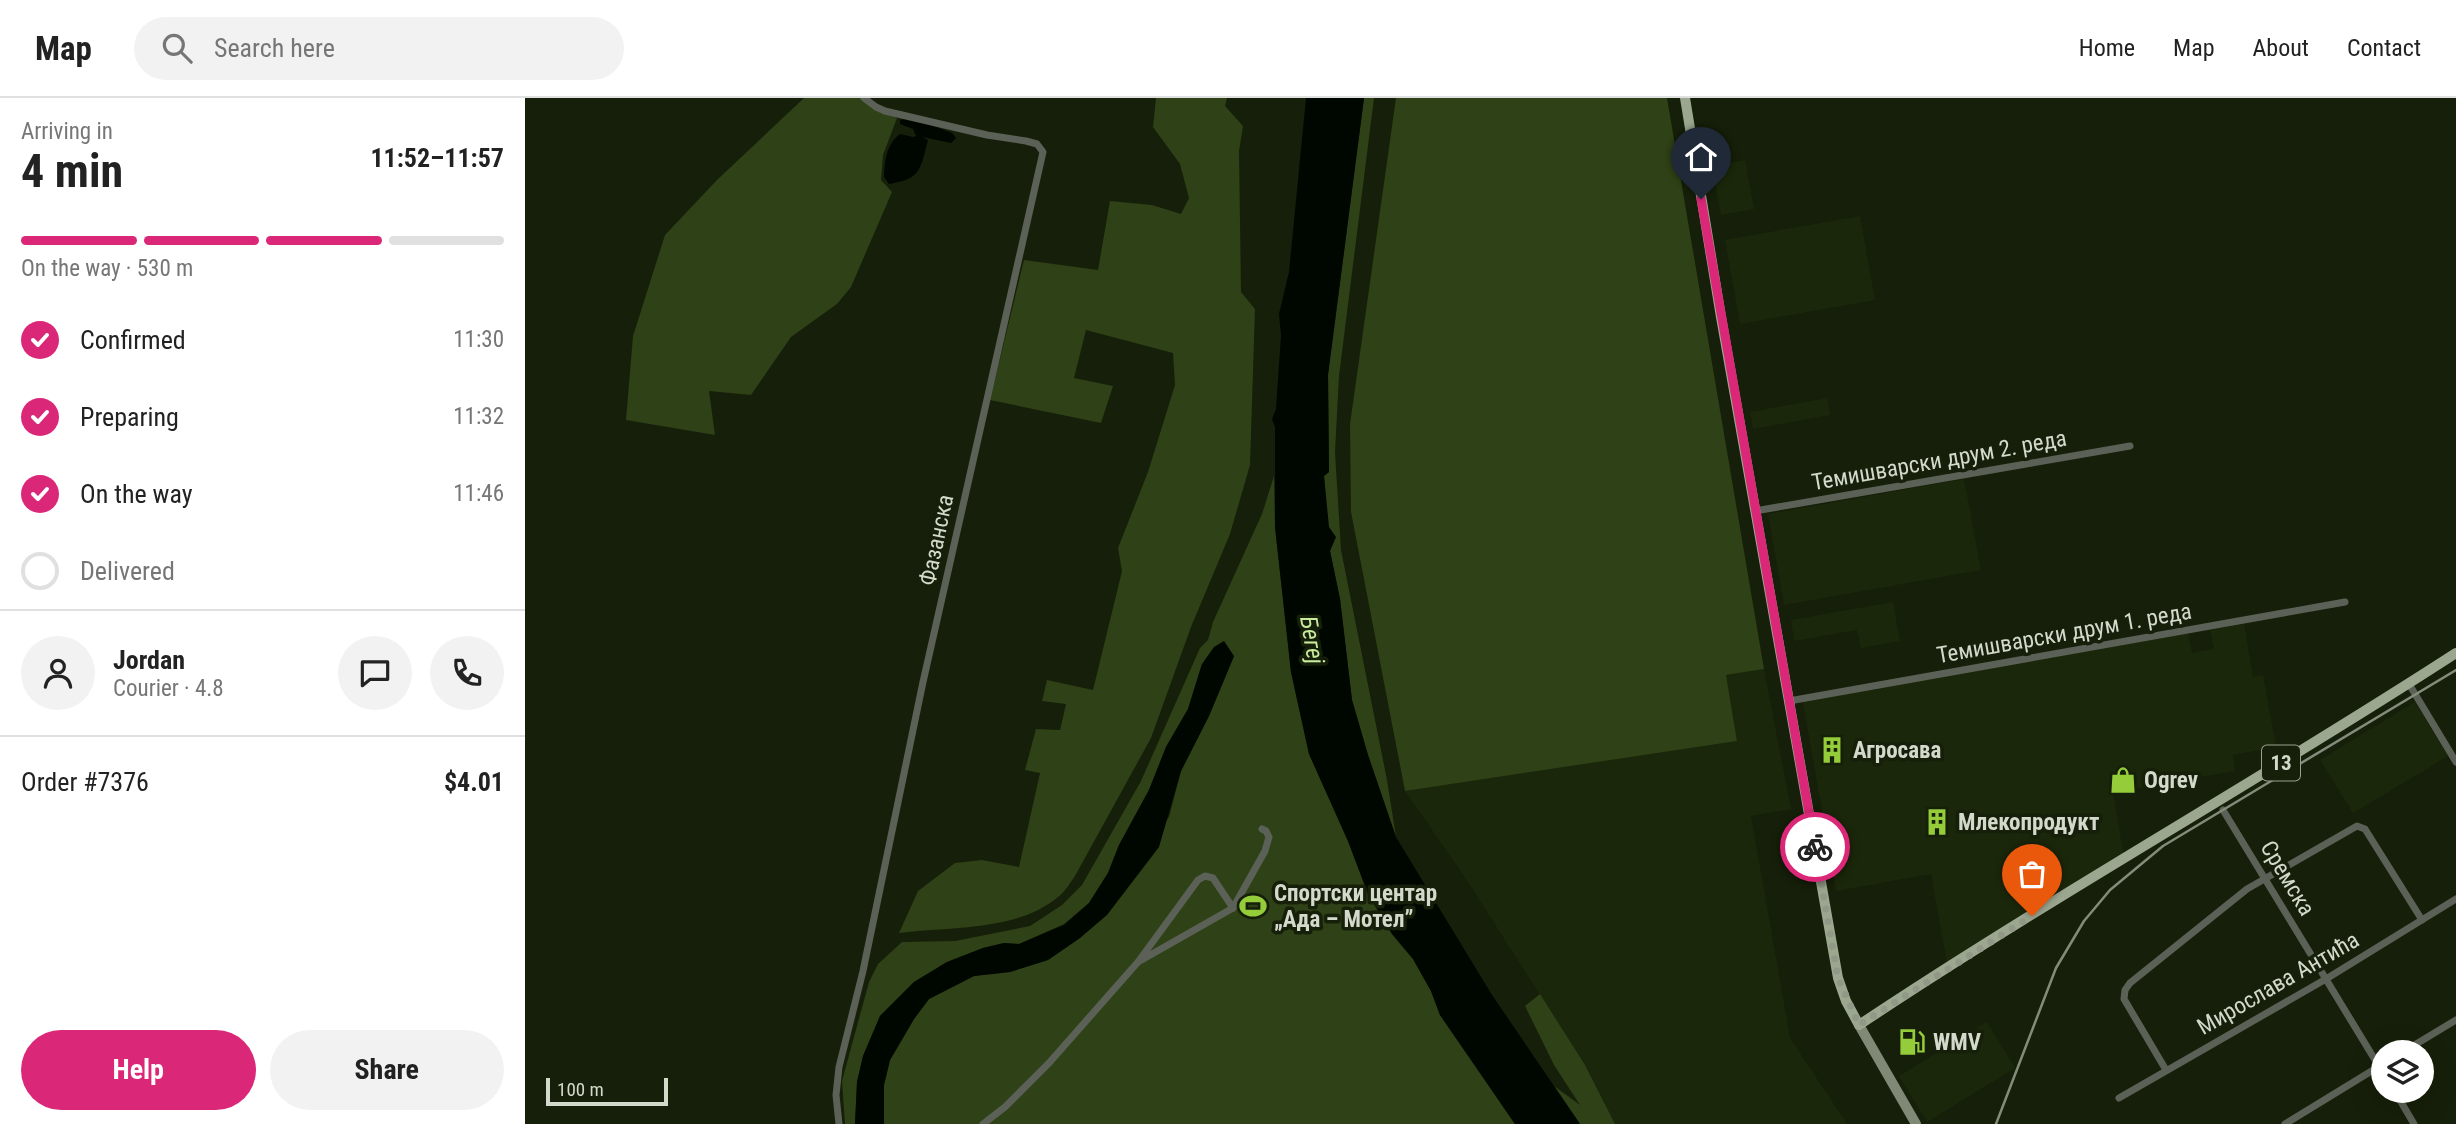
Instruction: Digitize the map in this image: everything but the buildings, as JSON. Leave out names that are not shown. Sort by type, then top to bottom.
[{"type":"main road","points":[[1685,98],[1838,978],[1859,1025],[1916,1124]]},
{"type":"main road","name":"13","points":[[1859,1025],[2456,653]]},
{"type":"street","name":"Фазанска","points":[[839,1124],[836,1096],[839,1067],[863,971],[923,682],[1043,152],[1037,144],[885,111],[865,98]]},
{"type":"street","name":"Темишварски друм 2. реда","points":[[1755,511],[2130,446]]},
{"type":"street","name":"Темишварски друм 1. реда","points":[[1789,701],[2345,602]]},
{"type":"street","points":[[2409,684],[2456,762]]},
{"type":"street","name":"Сремска","points":[[2224,810],[2371,1051]]},
{"type":"street","points":[[2166,1070],[2124,999],[2125,990],[2130,982],[2224,906],[2266,878],[2357,826],[2365,829],[2422,920]]},
{"type":"street","points":[[1138,962],[1233,908],[1265,851],[1269,837],[1266,831],[1262,830]]},
{"type":"street","points":[[983,1124],[1005,1107],[1049,1063],[1138,962],[1201,877],[1213,878],[1233,908]]},
{"type":"street","name":"Мирослава Антића","points":[[2119,1098],[2326,979],[2456,899]]},
{"type":"street","points":[[2423,1040],[2456,1020]]},
{"type":"street","points":[[2285,1124],[2371,1074]]},
{"type":"street","points":[[2402,1103],[2414,1124]]},
{"type":"shaded area","points":[[804,98],[861,98],[867,104],[897,118],[883,155],[881,180],[892,192],[851,287],[837,304],[791,337],[751,395],[709,391],[715,435],[626,420],[633,336],[665,235],[717,180]]},
{"type":"shaded area","points":[[1156,98],[1227,98],[1225,106],[1243,126],[1239,151],[1241,292],[1255,309],[1250,465],[1230,534],[1191,627],[1151,738],[1065,890],[1041,908],[1003,922],[899,933],[918,891],[955,863],[982,860],[1019,867],[1040,773],[1025,770],[1036,729],[1060,730],[1066,704],[1042,701],[1047,680],[1093,690],[1122,571],[1118,548],[1148,472],[1175,385],[1173,353],[1086,330],[1074,378],[1113,386],[1101,423],[990,400],[1024,260],[1098,270],[1110,201],[1152,205],[1181,214],[1189,198],[1180,164],[1153,127]]},
{"type":"shaded area","points":[[1364,98],[1374,98],[1339,376],[1335,452],[1341,550],[1396,837],[1352,700],[1340,599],[1330,551],[1324,476],[1329,472],[1328,375]]},
{"type":"shaded area","points":[[1396,98],[1667,98],[1764,669],[1726,675],[1737,741],[1405,791],[1351,512],[1350,424]]},
{"type":"shaded area","points":[[1745,160],[1754,209],[1721,215],[1712,166]]},
{"type":"shaded area","points":[[1860,216],[1875,300],[1740,324],[1725,240]]},
{"type":"shaded area","points":[[1827,398],[1830,415],[1753,429],[1750,412]]},
{"type":"shaded area","points":[[1274,476],[1275,527],[1291,672],[1309,754],[1348,841],[1368,894],[1392,934],[1413,959],[1431,991],[1440,1015],[1515,1124],[884,1124],[884,1085],[890,1060],[929,999],[974,976],[1010,972],[1048,960],[1080,938],[1169,817],[1181,771],[1209,716],[1234,656],[1202,664],[1188,709],[1166,747],[1149,790],[1119,845],[1108,873],[1089,903],[1064,924],[1019,944],[1004,943],[983,948],[947,962],[914,982],[880,1016],[863,1056],[857,1082],[855,1124],[845,1124],[842,1081],[869,982],[878,964],[902,942],[955,941],[1030,926],[1062,905],[1082,885],[1141,781],[1200,648],[1208,640],[1213,622],[1262,514]]},
{"type":"shaded area","points":[[1964,479],[1981,570],[1784,605],[1768,514]]},
{"type":"shaded area","points":[[1893,602],[1900,641],[1861,648],[1857,630],[1794,641],[1791,620]]},
{"type":"shaded area","points":[[2244,624],[2253,677],[2263,675],[2276,747],[2233,755],[2235,771],[2113,793],[2124,857],[1947,963],[1931,874],[1836,891],[1803,702],[2188,633],[2192,653],[2214,649],[2210,630]]},
{"type":"shaded area","points":[[1764,669],[1791,809],[1751,816],[1790,1038],[1847,1124],[1615,1124],[1585,1065],[1466,879],[1405,791],[1737,741],[1726,675]]},
{"type":"shaded area","points":[[2415,702],[2448,756],[2353,813],[2320,760]]},
{"type":"shaded area","points":[[1540,994],[1585,1065],[1615,1124],[1580,1124],[1554,1086],[1580,1105],[1554,1065],[1525,1006]]},
{"type":"shaded area","points":[[1987,1022],[2015,1068],[1927,1122],[1899,1076]]},
{"type":"water","name":"Бегеј","points":[[1306,98],[1364,98],[1328,375],[1329,472],[1324,476],[1329,527],[1336,537],[1330,551],[1340,599],[1352,700],[1396,837],[1492,995],[1580,1124],[1515,1124],[1440,1015],[1431,991],[1413,959],[1392,934],[1368,894],[1348,841],[1309,754],[1291,672],[1275,527],[1275,427],[1272,419],[1276,409],[1281,335],[1279,314],[1289,272]]},
{"type":"water","points":[[912,118],[952,133],[956,138],[951,143],[922,137],[928,140],[918,171],[908,179],[889,184],[884,177],[887,153],[900,134],[916,136],[913,129],[900,124],[900,120]]},
{"type":"water","points":[[1224,641],[1234,656],[1209,716],[1181,771],[1159,847],[1107,915],[1048,960],[1010,972],[974,976],[929,999],[890,1060],[884,1085],[884,1124],[855,1124],[857,1082],[863,1056],[880,1016],[914,982],[947,962],[983,948],[1004,943],[1019,944],[1064,925],[1089,903],[1108,873],[1119,845],[1149,790],[1166,747],[1188,709],[1202,664],[1214,647]]},
{"type":"railway","points":[[1996,1124],[2056,968],[2084,921],[2110,890],[2163,846],[2456,670]]},
{"type":"way so far","points":[[1815,847],[1838,978],[1859,1025],[2032,916]]},
{"type":"place","name":"Агросава","points":[[1832,750]]},
{"type":"place","name":"Ogrev","points":[[2123,780]]},
{"type":"place","name":"Млекопродукт","points":[[1937,822]]},
{"type":"place","name":"Спортски центар „Ада – Мотел”","points":[[1253,906]]},
{"type":"place","name":"WMV","points":[[1912,1042]]},
{"type":"route","points":[[1701,199],[1815,847]]}]
